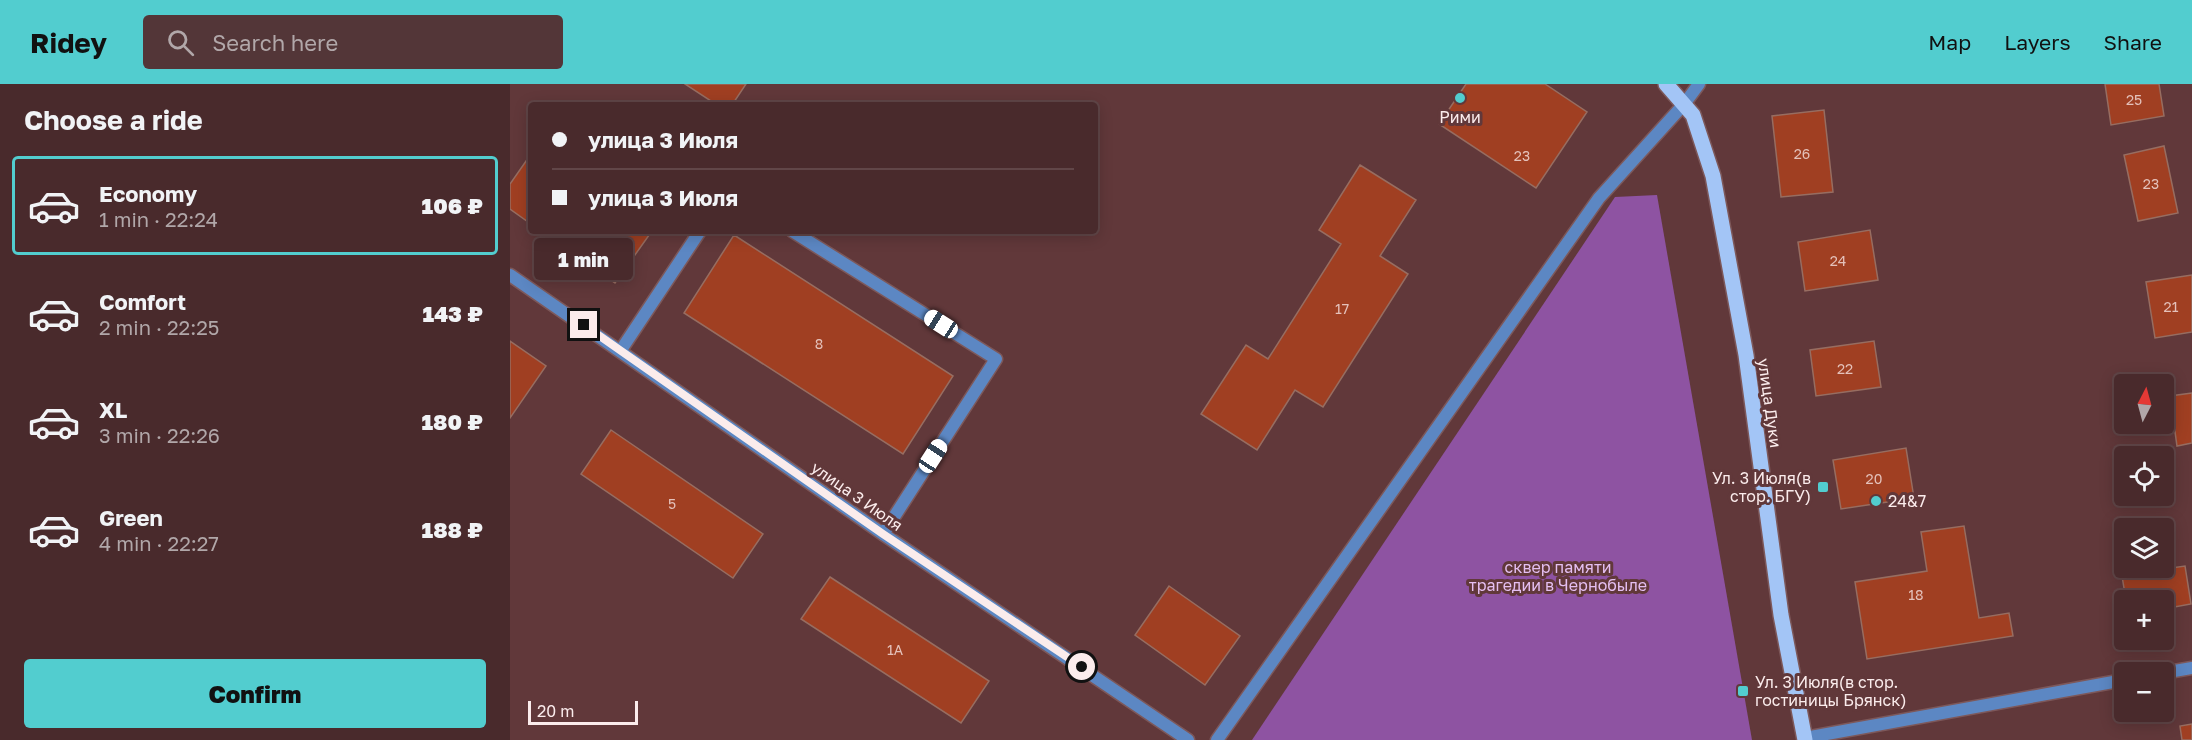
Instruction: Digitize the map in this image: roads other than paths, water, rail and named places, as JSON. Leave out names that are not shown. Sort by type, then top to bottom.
[{"type":"main road","name":"улица Дуки","points":[[1666,84],[1694,115],[1713,176],[1746,355],[1781,615],[1805,739]]},
{"type":"street","points":[[1217,740],[1599,198],[1685,103],[1699,84]]},
{"type":"street","points":[[621,350],[698,234]]},
{"type":"street","points":[[797,234],[996,359],[883,534]]},
{"type":"street","name":"улица 3 Июля","points":[[510,275],[883,534],[1188,740]]},
{"type":"street","points":[[2174,671],[2192,668]]},
{"type":"street","points":[[1805,739],[2114,682]]},
{"type":"place","name":"Рими","points":[[1460,98]]},
{"type":"place","name":"Ул. 3 Июля(в стор. БГУ)","points":[[1823,487]]},
{"type":"place","name":"24&7","points":[[1876,501]]},
{"type":"place","name":"Ул. 3 Июля(в стор. гостиницы Брянск)","points":[[1743,691]]},
{"type":"park label","name":"сквер памяти трагедии в Чернобыле","points":[[1558,576]]}]
